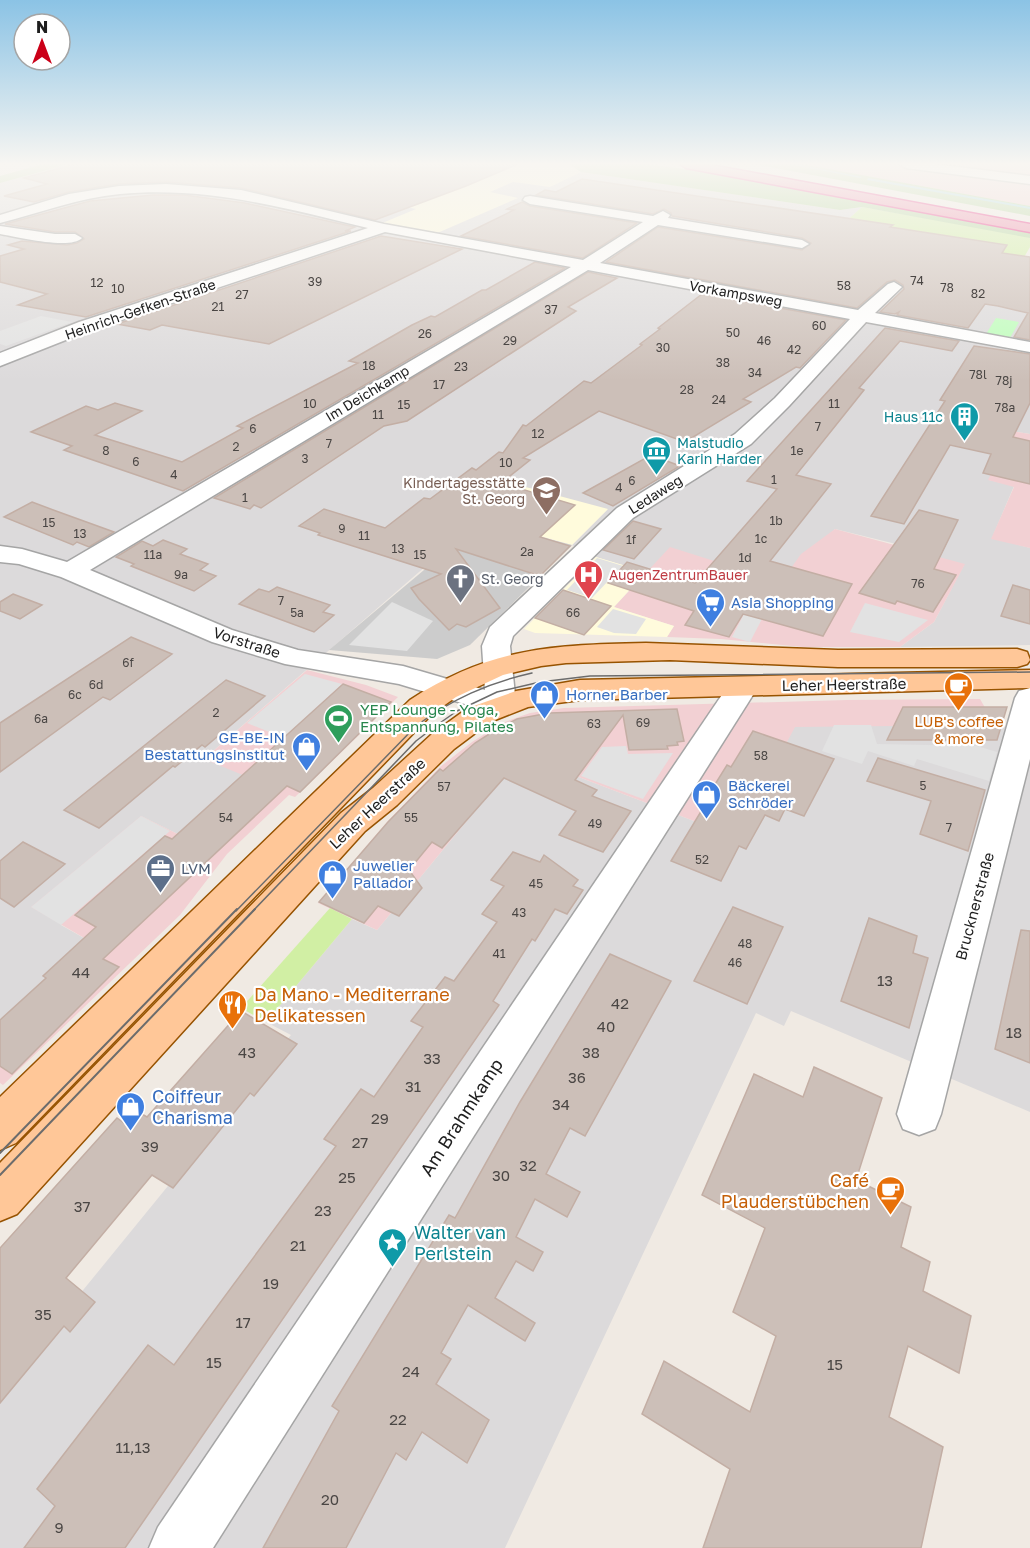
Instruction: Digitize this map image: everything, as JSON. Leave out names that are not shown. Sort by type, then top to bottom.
[{"type":"main road","name":"Leher Heerstraße","points":[[0,1128],[352,773],[421,707],[446,688],[497,666],[537,656],[560,654],[682,651],[816,658],[1030,658]]},
{"type":"main road","name":"Leher Heerstraße","points":[[0,1197],[353,822],[387,795],[446,737],[481,714],[501,705],[552,692],[1030,679]]},
{"type":"street","points":[[43,236],[75,238]]},
{"type":"street","name":"Heinrich-Gefken-Straße","points":[[0,360],[84,326],[359,236]]},
{"type":"street","name":"Vorkampsweg","points":[[428,236],[1030,347]]},
{"type":"street","name":"Im Deichkamp","points":[[70,571],[630,236]]},
{"type":"street","points":[[759,236],[802,244]]},
{"type":"street","name":"Ledaweg","points":[[501,705],[496,646],[500,633],[625,513],[742,439],[782,402],[862,316],[894,287]]},
{"type":"street","name":"Vorstraße","points":[[0,554],[22,557],[70,571],[222,636],[295,658],[403,675],[501,705]]},
{"type":"street","name":"Am Brahmkamp","points":[[179,1548],[743,687]]},
{"type":"street","name":"Brucknerstraße","points":[[919,1114],[1030,698]]},
{"type":"shaded area","points":[[0,236],[829,236],[818,246],[1030,275],[1030,434],[1012,431],[989,480],[1014,486],[992,538],[1030,548],[1030,645],[900,647],[934,622],[964,565],[892,543],[835,529],[781,582],[646,572],[596,557],[572,545],[607,510],[500,507],[419,572],[205,758],[270,786],[204,847],[141,816],[61,925],[98,946],[0,1037]]},
{"type":"shaded area","points":[[41,316],[72,322],[6,346],[0,344],[0,331]]},
{"type":"shaded area","points":[[1012,431],[1030,434],[1030,548],[991,539],[1014,487],[988,480]]},
{"type":"shaded area","name":"Kindertagesstätte St. Georg","points":[[522,486],[608,509],[572,545],[537,535],[500,507]]},
{"type":"shaded area","points":[[481,522],[572,545],[470,645],[437,659],[329,650]]},
{"type":"shaded area","points":[[835,529],[965,564],[934,622],[900,647],[803,647],[721,639],[667,637],[674,626],[614,607],[670,547],[781,582],[801,554]]},
{"type":"shaded area","name":"AugenZentrumBauer","points":[[596,557],[646,572],[614,607],[674,626],[667,637],[535,633],[524,629]]},
{"type":"shaded area","points":[[597,558],[643,572],[630,586],[609,580],[592,598],[567,590]]},
{"type":"shaded area","points":[[392,602],[433,621],[407,651],[349,645]]},
{"type":"shaded area","points":[[865,603],[928,620],[899,642],[850,632]]},
{"type":"shaded area","points":[[613,609],[646,619],[636,634],[614,633],[597,627]]},
{"type":"shaded area","points":[[746,610],[764,615],[750,642],[732,637]]},
{"type":"shaded area","points":[[307,670],[366,685],[398,697],[295,797],[289,795],[227,854],[180,915],[3,1085],[0,1083],[0,1037],[98,946],[31,907],[141,816],[204,847],[269,786],[204,759]]},
{"type":"shaded area","points":[[305,674],[342,684],[284,738],[247,723]]},
{"type":"shaded area","points":[[980,699],[995,725],[795,727],[736,837],[521,755],[377,930],[318,903],[387,822],[440,767],[472,742],[502,723],[530,713],[564,708],[847,700]]},
{"type":"shaded area","points":[[834,725],[871,725],[877,744],[977,746],[997,752],[989,781],[917,759],[914,766],[868,751],[862,764],[822,751]]},
{"type":"shaded area","points":[[995,725],[1030,730],[1030,1112],[791,1011],[784,1026],[756,1013],[505,1548],[0,1548],[0,1392],[291,1035],[266,1022],[352,919],[377,930],[521,755],[736,837],[795,726]]},
{"type":"shaded area","points":[[626,746],[628,754],[673,753],[643,799],[581,776],[602,747]]},
{"type":"shaded area","points":[[141,816],[170,831],[61,925],[31,907]]},
{"type":"green space","points":[[829,236],[1030,238],[1030,247],[1012,278],[817,247]]},
{"type":"green space","points":[[996,318],[1019,322],[1010,338],[986,334]]},
{"type":"green space","points":[[330,908],[352,919],[266,1022],[241,1008]]},
{"type":"building","points":[[80,236],[335,236],[86,317],[18,305],[47,294],[0,282],[0,256],[24,249],[8,245],[22,241],[67,245],[84,239]]},
{"type":"building","points":[[380,236],[462,249],[269,344],[162,325],[150,330],[117,324]]},
{"type":"building","points":[[462,236],[617,236],[583,258]]},
{"type":"building","points":[[644,236],[716,236],[802,250],[811,243],[792,236],[950,236],[1007,245],[1002,253],[1030,257],[1030,340],[1014,337],[1028,313],[998,306],[985,304],[968,328],[897,315],[899,312],[895,314],[880,312],[904,289],[903,285],[895,280],[887,282],[857,308],[606,262]]},
{"type":"building","points":[[535,262],[565,268],[183,491],[64,450],[72,446],[31,432],[86,406],[98,410],[115,403],[142,411],[95,435],[182,462],[243,428],[237,426],[358,363],[349,361],[412,325],[431,316],[435,317]]},
{"type":"building","points":[[588,272],[617,278],[568,307],[576,311],[407,421],[384,426],[261,508],[254,505],[250,509],[214,498]]},
{"type":"building","points":[[702,294],[846,320],[800,368],[796,367],[743,399],[751,402],[685,442],[599,411],[523,458],[530,460],[501,483],[575,505],[540,537],[570,546],[540,576],[456,549],[500,608],[466,627],[457,624],[449,630],[411,588],[441,574],[318,535],[320,533],[299,526],[324,509],[385,528],[424,498],[430,499],[472,468],[476,470],[499,452],[503,453],[523,425],[526,426],[584,381],[591,383],[642,345],[640,344],[660,329],[658,328]]},
{"type":"building","points":[[885,328],[959,341],[952,351],[900,341],[859,388],[864,390],[796,475],[831,484],[770,561],[852,584],[823,636],[743,614],[729,637],[685,625],[694,611],[608,583],[627,562],[695,583],[777,489],[747,481]]},
{"type":"building","points":[[974,346],[1030,354],[1030,403],[1013,437],[1030,441],[1030,484],[983,473],[991,454],[950,445],[904,524],[871,516],[945,401],[940,400]]},
{"type":"building","points":[[651,455],[680,466],[613,506],[583,493]]},
{"type":"building","points":[[32,502],[114,532],[89,547],[77,542],[73,545],[4,517]]},
{"type":"building","points":[[919,510],[958,520],[934,569],[956,575],[933,612],[859,593]]},
{"type":"building","points":[[633,521],[661,529],[634,559],[603,550]]},
{"type":"building","points":[[163,540],[187,549],[180,554],[208,564],[200,570],[216,576],[194,591],[131,566],[134,564],[116,557],[142,541],[153,546]]},
{"type":"building","points":[[1013,585],[1030,590],[1030,624],[1001,616]]},
{"type":"building","points":[[277,587],[330,605],[323,612],[334,615],[314,632],[239,604],[259,589],[269,592]]},
{"type":"building","points":[[563,590],[611,606],[584,635],[535,618]]},
{"type":"building","points":[[13,594],[42,605],[20,619],[0,611],[0,602]]},
{"type":"building","points":[[131,637],[172,654],[110,700],[103,697],[0,772],[0,723]]},
{"type":"building","points":[[226,680],[265,696],[205,747],[202,745],[175,767],[173,766],[99,828],[64,810]]},
{"type":"building","points":[[343,684],[391,702],[300,792],[287,786],[103,959],[119,967],[12,1074],[0,1066],[0,1020],[46,978],[43,976],[96,927],[75,915],[165,836],[172,839]]},
{"type":"building","points":[[903,707],[1007,707],[997,740],[887,740]]},
{"type":"building","points":[[677,709],[684,741],[677,742],[678,745],[667,746],[668,749],[629,750],[623,715],[575,780],[597,790],[592,796],[631,811],[603,852],[559,835],[576,811],[504,778],[442,848],[432,842],[409,870],[422,888],[399,916],[378,906],[364,923],[319,902],[388,822],[440,769],[443,771],[475,743],[497,729],[517,719],[549,713]]},
{"type":"building","points":[[753,731],[834,759],[804,816],[785,809],[779,821],[765,815],[746,849],[739,846],[721,881],[671,861],[727,765],[731,767]]},
{"type":"building","points":[[878,758],[985,790],[968,851],[920,834],[931,801],[867,781]]},
{"type":"building","points":[[23,842],[65,864],[14,907],[0,898],[0,861]]},
{"type":"building","points":[[513,852],[540,862],[544,855],[578,880],[573,886],[583,890],[567,914],[555,909],[535,941],[532,939],[493,1001],[499,1005],[125,1548],[24,1548],[55,1506],[37,1489],[148,1345],[174,1365],[336,1146],[324,1139],[361,1089],[374,1097],[423,1027],[411,1021],[445,977],[454,981],[497,922],[482,914],[504,886],[491,880]]},
{"type":"building","points":[[733,907],[783,927],[747,1004],[694,981]]},
{"type":"building","points":[[869,918],[917,936],[913,953],[928,958],[909,1028],[841,1001]]},
{"type":"building","points":[[1021,930],[1030,931],[1030,1063],[995,1049]]},
{"type":"building","points":[[610,954],[671,981],[585,1136],[570,1128],[546,1174],[580,1192],[567,1217],[535,1199],[516,1237],[543,1252],[533,1271],[516,1261],[495,1298],[535,1323],[525,1341],[468,1305],[441,1353],[451,1359],[436,1384],[489,1420],[467,1463],[422,1432],[406,1460],[396,1453],[346,1548],[263,1548],[339,1411],[332,1406],[449,1215],[455,1218],[520,1102]]},
{"type":"building","points":[[241,1011],[297,1044],[254,1096],[250,1093],[173,1188],[152,1175],[66,1278],[95,1302],[70,1332],[64,1326],[0,1403],[0,1248],[117,1118],[124,1123],[135,1110],[147,1117]]},
{"type":"building","points":[[814,1067],[882,1098],[856,1180],[911,1207],[901,1247],[930,1262],[923,1291],[971,1316],[959,1373],[908,1346],[889,1417],[943,1447],[921,1548],[703,1548],[730,1469],[642,1414],[664,1361],[750,1412],[776,1336],[733,1312],[765,1228],[702,1195],[754,1074],[803,1097]]},
{"type":"tram line","points":[[253,911],[416,741],[457,711],[497,692],[540,682],[590,676],[1030,672]]},
{"type":"tram line","points":[[236,911],[416,726],[471,693],[532,673]]},
{"type":"tram line","points":[[0,1153],[237,909]]},
{"type":"tram line","points":[[0,1175],[255,909]]},
{"type":"place","name":"Haus 11c","points":[[964,442]]},
{"type":"place","name":"Malstudio Karin Harder","points":[[656,476]]},
{"type":"place","name":"Kindertagesstätte St. Georg","points":[[546,516]]},
{"type":"place","name":"AugenZentrumBauer","points":[[588,600]]},
{"type":"place","name":"St. Georg","points":[[460,604]]},
{"type":"place","name":"Asia Shopping","points":[[710,628]]},
{"type":"place","name":"LUB's coffee & more","points":[[959,712]]},
{"type":"place","name":"Horner Barber","points":[[545,720]]},
{"type":"place","name":"YEP Lounge - Yoga, Entspannung, Pilates","points":[[339,744]]},
{"type":"place","name":"GE-BE-IN Bestattungsinstitut","points":[[306,772]]},
{"type":"place","name":"Bäckerei Schröder","points":[[707,820]]},
{"type":"place","name":"LVM","points":[[160,894]]},
{"type":"place","name":"Juwelier Pallador","points":[[332,900]]},
{"type":"place","name":"Da Mano - Mediterrane Delikatessen","points":[[233,1030]]},
{"type":"place","name":"Coiffeur Charisma","points":[[131,1132]]},
{"type":"place","name":"Café Plauderstübchen","points":[[890,1216]]},
{"type":"place","name":"Walter van Perlstein","points":[[393,1268]]}]
